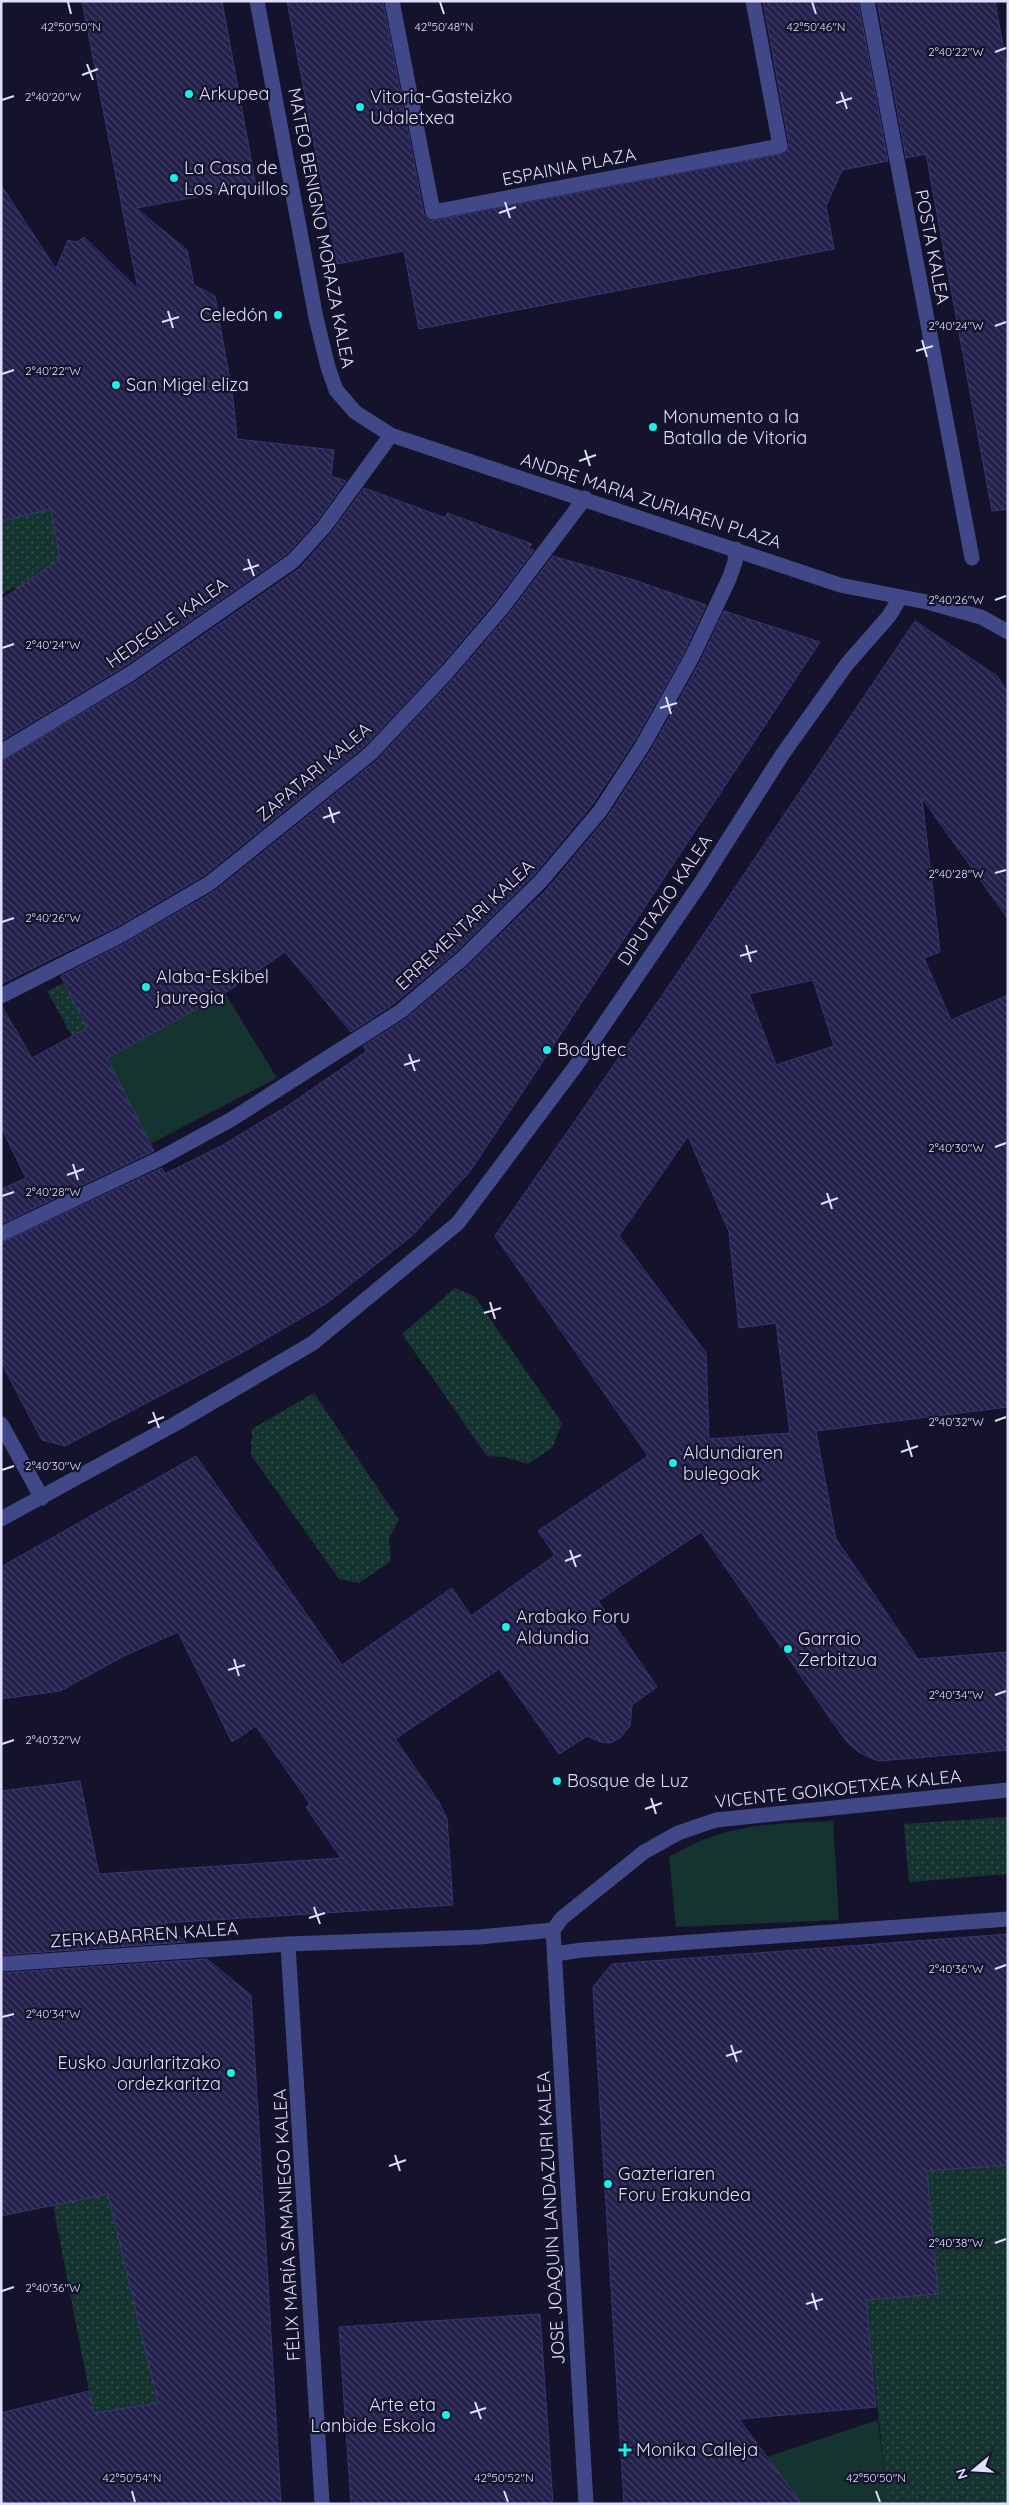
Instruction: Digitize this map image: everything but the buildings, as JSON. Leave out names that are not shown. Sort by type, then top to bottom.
[{"type":"street","name":"MATEO BENIGNO MORAZA KALEA","points":[[257,1],[314,308],[328,368],[336,390],[355,412],[391,435]]},
{"type":"street","name":"ESPAINIA PLAZA","points":[[392,1],[433,212],[780,146],[753,1]]},
{"type":"street","name":"POSTA KALEA","points":[[867,1],[972,558]]},
{"type":"street","name":"ANDRE MARIA ZURIAREN PLAZA","points":[[391,435],[585,498],[840,585],[927,602],[982,617],[1008,632]]},
{"type":"street","name":"HEDEGILE KALEA","points":[[1,752],[130,674],[238,597],[293,561],[324,526],[391,435]]},
{"type":"street","name":"ZAPATARI KALEA","points":[[1,996],[123,934],[210,883],[370,753],[448,671],[501,609],[585,498]]},
{"type":"street","name":"ERREMENTARI KALEA","points":[[1,1234],[159,1159],[232,1118],[401,1011],[463,958],[541,880],[600,811],[643,745],[692,657],[730,579],[735,562],[736,549]]},
{"type":"street","name":"DIPUTAZIO KALEA","points":[[1,1518],[42,1498],[174,1424],[313,1343],[458,1223],[575,1067],[702,881],[787,748],[847,664],[889,616],[900,598]]},
{"type":"street","points":[[1,1424],[42,1498]]},
{"type":"street","name":"VICENTE GOIKOETXEA KALEA","points":[[553,1930],[562,1918],[644,1852],[678,1832],[716,1820],[1008,1790]]},
{"type":"street","points":[[554,1954],[582,1950],[1008,1919]]},
{"type":"street","points":[[288,1944],[479,1936],[553,1930]]},
{"type":"street","name":"JOSE JOAQUIN LANDAZURI KALEA","points":[[553,1930],[586,2504]]},
{"type":"street","name":"ZERKABARREN KALEA","points":[[1,1964],[288,1944]]},
{"type":"street","name":"FÉLIX MARÍA SAMANIEGO KALEA","points":[[288,1944],[322,2504]]},
{"type":"green space","points":[[51,509],[58,548],[81,544],[56,561],[20,595],[14,587],[1,595],[1,521],[32,512]]},
{"type":"green space","points":[[64,983],[87,1028],[83,1056],[47,991]]},
{"type":"green space","points":[[225,993],[277,1078],[150,1144],[107,1058]]},
{"type":"green space","points":[[455,1288],[475,1297],[562,1423],[553,1447],[528,1464],[504,1457],[487,1456],[402,1334]]},
{"type":"green space","points":[[314,1393],[399,1520],[389,1538],[391,1561],[359,1583],[339,1579],[251,1455],[252,1429]]},
{"type":"green space","points":[[1008,1817],[1008,1874],[909,1882],[904,1824]]},
{"type":"green space","points":[[833,1821],[839,1920],[676,1927],[669,1857],[709,1837],[729,1831],[788,1823]]},
{"type":"green space","points":[[94,2134],[158,2403],[98,2427],[89,2391],[53,2205]]},
{"type":"green space","points":[[1008,2165],[1008,2504],[888,2504],[866,2300],[937,2294],[927,2171]]},
{"type":"green space","points":[[878,2420],[888,2504],[802,2504],[767,2457]]},
{"type":"place","name":"Arkupea","points":[[189,94]]},
{"type":"place","name":"Vitoria-Gasteizko Udaletxea","points":[[360,107]]},
{"type":"place","name":"La Casa de Los Arquillos","points":[[174,178]]},
{"type":"place","name":"Celedón","points":[[278,315]]},
{"type":"place","name":"San Migel eliza","points":[[116,385]]},
{"type":"place","name":"Monumento a la Batalla de Vitoria","points":[[653,427]]},
{"type":"place","name":"Alaba-Eskibel jauregia","points":[[146,987]]},
{"type":"place","name":"Bodytec","points":[[547,1050]]},
{"type":"place","name":"Aldundiaren bulegoak","points":[[673,1463]]},
{"type":"place","name":"Arabako Foru Aldundia","points":[[506,1627]]},
{"type":"place","name":"Garraio Zerbitzua","points":[[788,1649]]},
{"type":"place","name":"Bosque de Luz","points":[[557,1781]]},
{"type":"place","name":"Eusko Jaurlaritzako ordezkaritza","points":[[231,2073]]},
{"type":"place","name":"Gazteriaren Foru Erakundea","points":[[608,2184]]},
{"type":"place","name":"Arte eta Lanbide Eskola","points":[[446,2415]]},
{"type":"place","name":"Monika Calleja","points":[[625,2450]]}]
